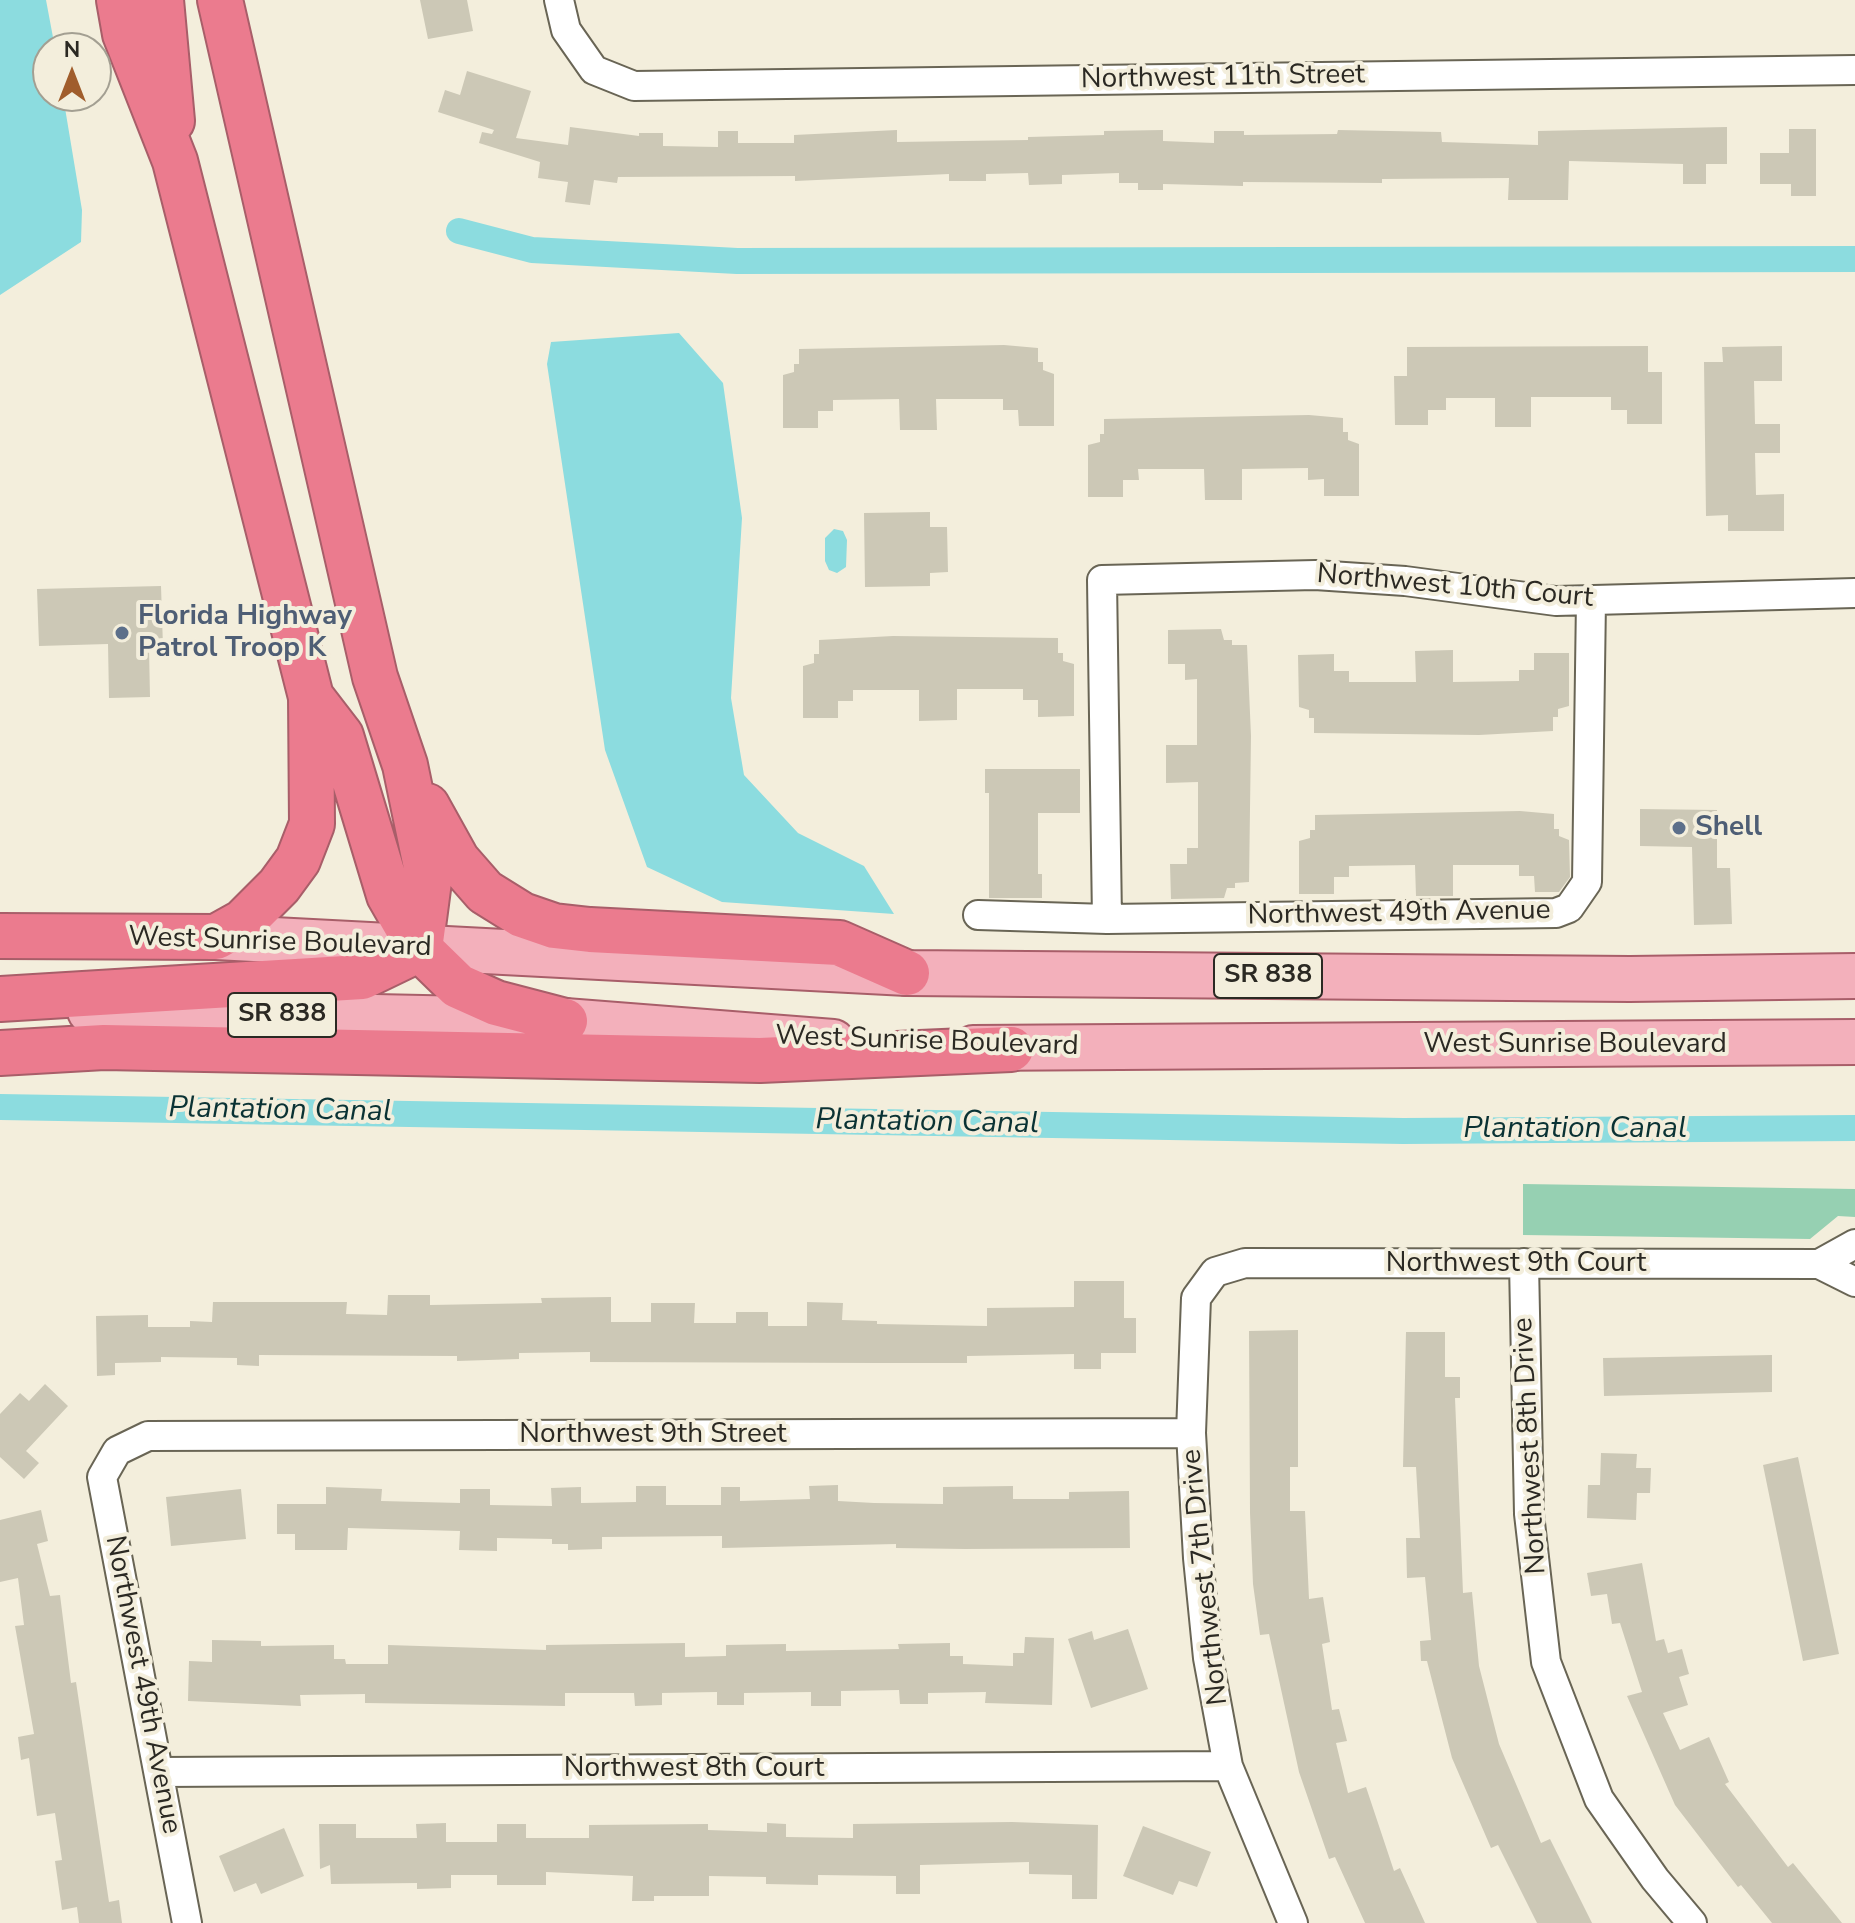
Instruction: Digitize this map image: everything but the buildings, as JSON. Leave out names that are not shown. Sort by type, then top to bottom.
[{"type":"highway","points":[[119,0],[125,34],[175,161],[311,697],[312,824],[298,860],[279,886],[243,922],[216,937]]},
{"type":"highway","points":[[161,0],[175,161]]},
{"type":"highway","points":[[220,0],[375,677],[405,765],[429,881],[420,949]]},
{"type":"highway","points":[[311,697],[341,736],[389,895],[420,949],[458,986],[496,1003],[565,1021]]},
{"type":"highway","points":[[405,765],[457,860],[485,892],[522,915],[554,926],[590,930],[839,943],[907,973]]},
{"type":"highway","name":"West Sunrise Boulevard","points":[[0,936],[216,937]]},
{"type":"highway","points":[[0,999],[362,977],[420,949]]},
{"type":"highway","points":[[0,1053],[104,1047],[760,1060],[1011,1049]]},
{"type":"main road","name":"West Sunrise Boulevard","points":[[216,937],[907,973],[1630,979],[1855,976]]},
{"type":"main road","name":"West Sunrise Boulevard","points":[[0,1009],[565,1021],[846,1043],[1011,1049],[1855,1042]]},
{"type":"street","name":"Northwest 11th Street","points":[[559,0],[566,30],[594,70],[634,86],[1855,70]]},
{"type":"street","name":"Northwest 10th Court","points":[[1107,919],[1102,580],[1315,575],[1405,581],[1556,601],[1855,593]]},
{"type":"street","name":"Northwest 49th Avenue","points":[[978,915],[1107,919],[1556,913],[1569,908],[1587,882],[1591,600]]},
{"type":"street","name":"Northwest 9th Court","points":[[1819,1264],[1855,1244]]},
{"type":"street","name":"Northwest 9th Court","points":[[1215,1272],[1245,1263],[1819,1264],[1855,1282]]},
{"type":"street","name":"Northwest 8th Drive","points":[[1524,1263],[1529,1514],[1546,1662],[1599,1799],[1655,1879],[1692,1923]]},
{"type":"street","name":"Northwest 7th Drive","points":[[1215,1272],[1196,1298],[1191,1433],[1198,1558],[1208,1658],[1228,1766],[1293,1923]]},
{"type":"street","name":"Northwest 9th Street","points":[[117,1451],[148,1436],[1191,1433]]},
{"type":"street","name":"Northwest 49th Avenue","points":[[117,1451],[102,1477],[187,1923]]},
{"type":"street","name":"Northwest 8th Court","points":[[160,1772],[1228,1766]]},
{"type":"green space","points":[[1523,1184],[1855,1189],[1855,1217],[1838,1216],[1810,1239],[1523,1235]]},
{"type":"water","points":[[0,0],[46,0],[52,32],[32,32],[32,112],[66,112],[82,210],[81,242],[0,295]]},
{"type":"water","points":[[679,333],[723,383],[742,518],[731,698],[744,775],[798,833],[864,866],[894,914],[722,902],[647,867],[605,750],[547,364],[551,342]]},
{"type":"water","points":[[834,529],[843,531],[847,540],[846,567],[837,573],[829,570],[825,561],[825,538]]},
{"type":"waterway","points":[[459,231],[532,250],[737,261],[1855,259]]},
{"type":"waterway","name":"Plantation Canal","points":[[0,1107],[1403,1131],[1855,1128]]},
{"type":"place","name":"Florida Highway Patrol Troop K","points":[[122,633]]},
{"type":"place","name":"Shell","points":[[1679,828]]}]
